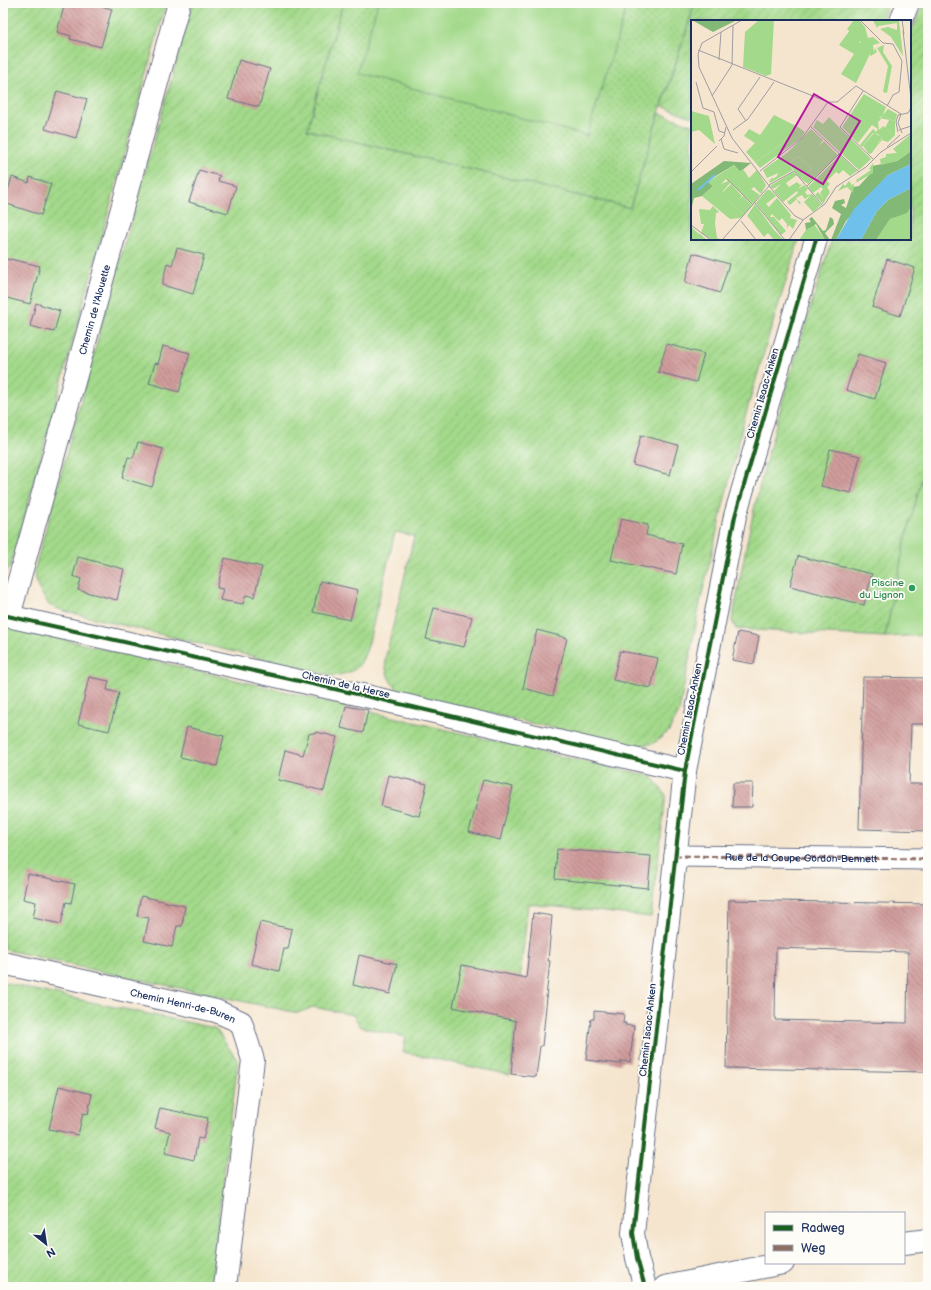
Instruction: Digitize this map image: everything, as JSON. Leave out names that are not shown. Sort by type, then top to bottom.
[{"type":"street","name":"Chemin de l'Alouette","points":[[6,615],[179,3]]},
{"type":"street","points":[[901,20],[908,3]]},
{"type":"street","name":"Chemin Isaac-Anken","points":[[645,1287],[637,1258],[633,1233],[685,771],[735,516],[816,240]]},
{"type":"street","name":"Chemin de la Herse","points":[[6,615],[366,696],[685,771]]},
{"type":"street","name":"Rue de la Coupe Gordon-Bennett","points":[[675,856],[928,859]]},
{"type":"street","name":"Chemin Henri-de-Buren","points":[[3,963],[216,1011],[241,1022],[253,1060],[225,1287]]},
{"type":"street","points":[[905,1243],[928,1240]]},
{"type":"street","points":[[665,1287],[778,1264]]},
{"type":"green space","points":[[3,3],[166,3],[26,511],[10,567],[3,575]]},
{"type":"green space","points":[[193,3],[343,3],[307,130],[630,208],[659,113],[691,125],[691,240],[799,240],[744,420],[700,603],[679,712],[669,731],[654,743],[634,747],[401,693],[389,679],[385,660],[414,536],[395,532],[365,654],[357,668],[334,676],[64,611],[49,605],[39,590],[34,572],[107,306]]},
{"type":"green space","points":[[343,3],[695,3],[630,208],[307,130]]},
{"type":"green space","points":[[378,3],[628,3],[587,136],[357,73]]},
{"type":"green space","points":[[695,3],[888,3],[881,20],[691,20],[691,117],[662,106]]},
{"type":"green space","points":[[924,3],[928,3],[928,456],[905,542],[885,637],[736,629],[732,621],[755,505],[791,371],[832,240],[911,240],[911,33]]},
{"type":"green space","name":"Piscine du Lignon","points":[[928,456],[928,635],[885,637],[905,542]]},
{"type":"green space","points":[[3,625],[545,753],[651,776],[666,795],[651,917],[528,904],[510,1075],[403,1052],[406,1037],[361,1027],[353,1015],[313,1007],[298,1013],[84,968],[3,949]]},
{"type":"green space","points":[[3,982],[34,990],[215,1028],[238,1061],[211,1287],[3,1287]]},
{"type":"building","points":[[65,3],[91,3],[112,9],[101,47],[70,39],[71,36],[57,32]]},
{"type":"building","points":[[239,60],[270,69],[259,107],[228,99]]},
{"type":"building","points":[[57,91],[87,99],[76,138],[45,129]]},
{"type":"building","points":[[199,170],[220,176],[218,181],[236,186],[228,213],[189,202]]},
{"type":"building","points":[[12,177],[29,183],[30,177],[51,184],[41,215],[4,203]]},
{"type":"building","points":[[177,248],[204,255],[193,294],[162,285],[167,263],[172,265]]},
{"type":"building","points":[[693,253],[729,264],[720,293],[685,282]]},
{"type":"building","points":[[3,258],[40,266],[30,304],[3,297]]},
{"type":"building","points":[[887,259],[915,268],[900,316],[872,307]]},
{"type":"building","points":[[36,303],[60,311],[54,332],[30,326]]},
{"type":"building","points":[[667,344],[704,354],[696,382],[658,372]]},
{"type":"building","points":[[163,346],[190,353],[179,392],[149,383],[155,363],[158,364]]},
{"type":"building","points":[[858,354],[886,363],[875,399],[846,390]]},
{"type":"building","points":[[641,435],[678,445],[670,475],[633,465]]},
{"type":"building","points":[[138,442],[163,449],[152,487],[122,478],[128,457],[133,458]]},
{"type":"building","points":[[830,449],[860,456],[851,493],[821,486]]},
{"type":"building","points":[[621,519],[648,525],[646,535],[682,544],[676,574],[611,560]]},
{"type":"building","points":[[798,556],[872,574],[864,605],[790,586]]},
{"type":"building","points":[[78,557],[124,569],[117,600],[78,590],[81,579],[73,576]]},
{"type":"building","points":[[225,558],[262,567],[254,597],[246,595],[243,604],[220,600],[223,589],[217,588]]},
{"type":"building","points":[[320,581],[358,590],[350,620],[313,612]]},
{"type":"building","points":[[434,608],[472,617],[464,647],[426,639]]},
{"type":"building","points":[[537,630],[567,638],[553,696],[523,688]]},
{"type":"building","points":[[738,632],[759,636],[754,664],[732,660]]},
{"type":"building","points":[[620,651],[658,658],[651,688],[613,680]]},
{"type":"building","points":[[89,677],[109,681],[107,690],[119,693],[109,731],[78,724]]},
{"type":"building","points":[[863,677],[928,678],[928,724],[911,724],[909,784],[928,784],[928,831],[859,829]]},
{"type":"building","points":[[346,706],[368,710],[363,733],[341,728]]},
{"type":"building","points":[[187,727],[224,736],[217,766],[180,757]]},
{"type":"building","points":[[317,732],[337,737],[324,791],[278,780],[285,750],[303,755],[309,734]]},
{"type":"building","points":[[388,775],[427,784],[419,816],[381,806]]},
{"type":"building","points":[[483,780],[513,787],[500,840],[469,832]]},
{"type":"building","points":[[733,783],[753,783],[752,807],[732,807]]},
{"type":"building","points":[[557,849],[651,856],[648,888],[555,879]]},
{"type":"building","points":[[28,874],[75,884],[71,903],[66,902],[61,924],[33,918],[36,902],[23,899]]},
{"type":"building","points":[[141,896],[185,906],[182,926],[177,926],[172,947],[144,941],[149,918],[137,916]]},
{"type":"building","points":[[729,900],[928,904],[928,1072],[726,1068]],"holes":[[[776,948],[908,952],[907,1023],[775,1020]]]},
{"type":"building","points":[[533,913],[552,916],[548,961],[550,961],[547,997],[542,1046],[540,1046],[536,1077],[511,1074],[516,1021],[453,1007],[462,965],[526,978]]},
{"type":"building","points":[[260,922],[292,929],[288,949],[284,949],[279,971],[251,964]]},
{"type":"building","points":[[359,955],[397,964],[390,994],[353,985]]},
{"type":"building","points":[[594,1011],[624,1014],[623,1023],[626,1023],[625,1025],[634,1026],[630,1062],[621,1061],[621,1064],[586,1060],[591,1019],[594,1019]]},
{"type":"building","points":[[59,1086],[92,1094],[88,1114],[83,1113],[78,1135],[49,1129]]},
{"type":"building","points":[[160,1108],[208,1118],[203,1139],[198,1138],[194,1160],[165,1153],[170,1132],[155,1128]]},
{"type":"marked path","points":[[675,856],[928,859]]},
{"type":"cycle path","points":[[645,1287],[637,1258],[633,1233],[685,771],[735,516],[816,240]]},
{"type":"cycle path","points":[[3,615],[366,696],[685,771]]},
{"type":"place","name":"Piscine du Lignon","points":[[912,588]]}]
